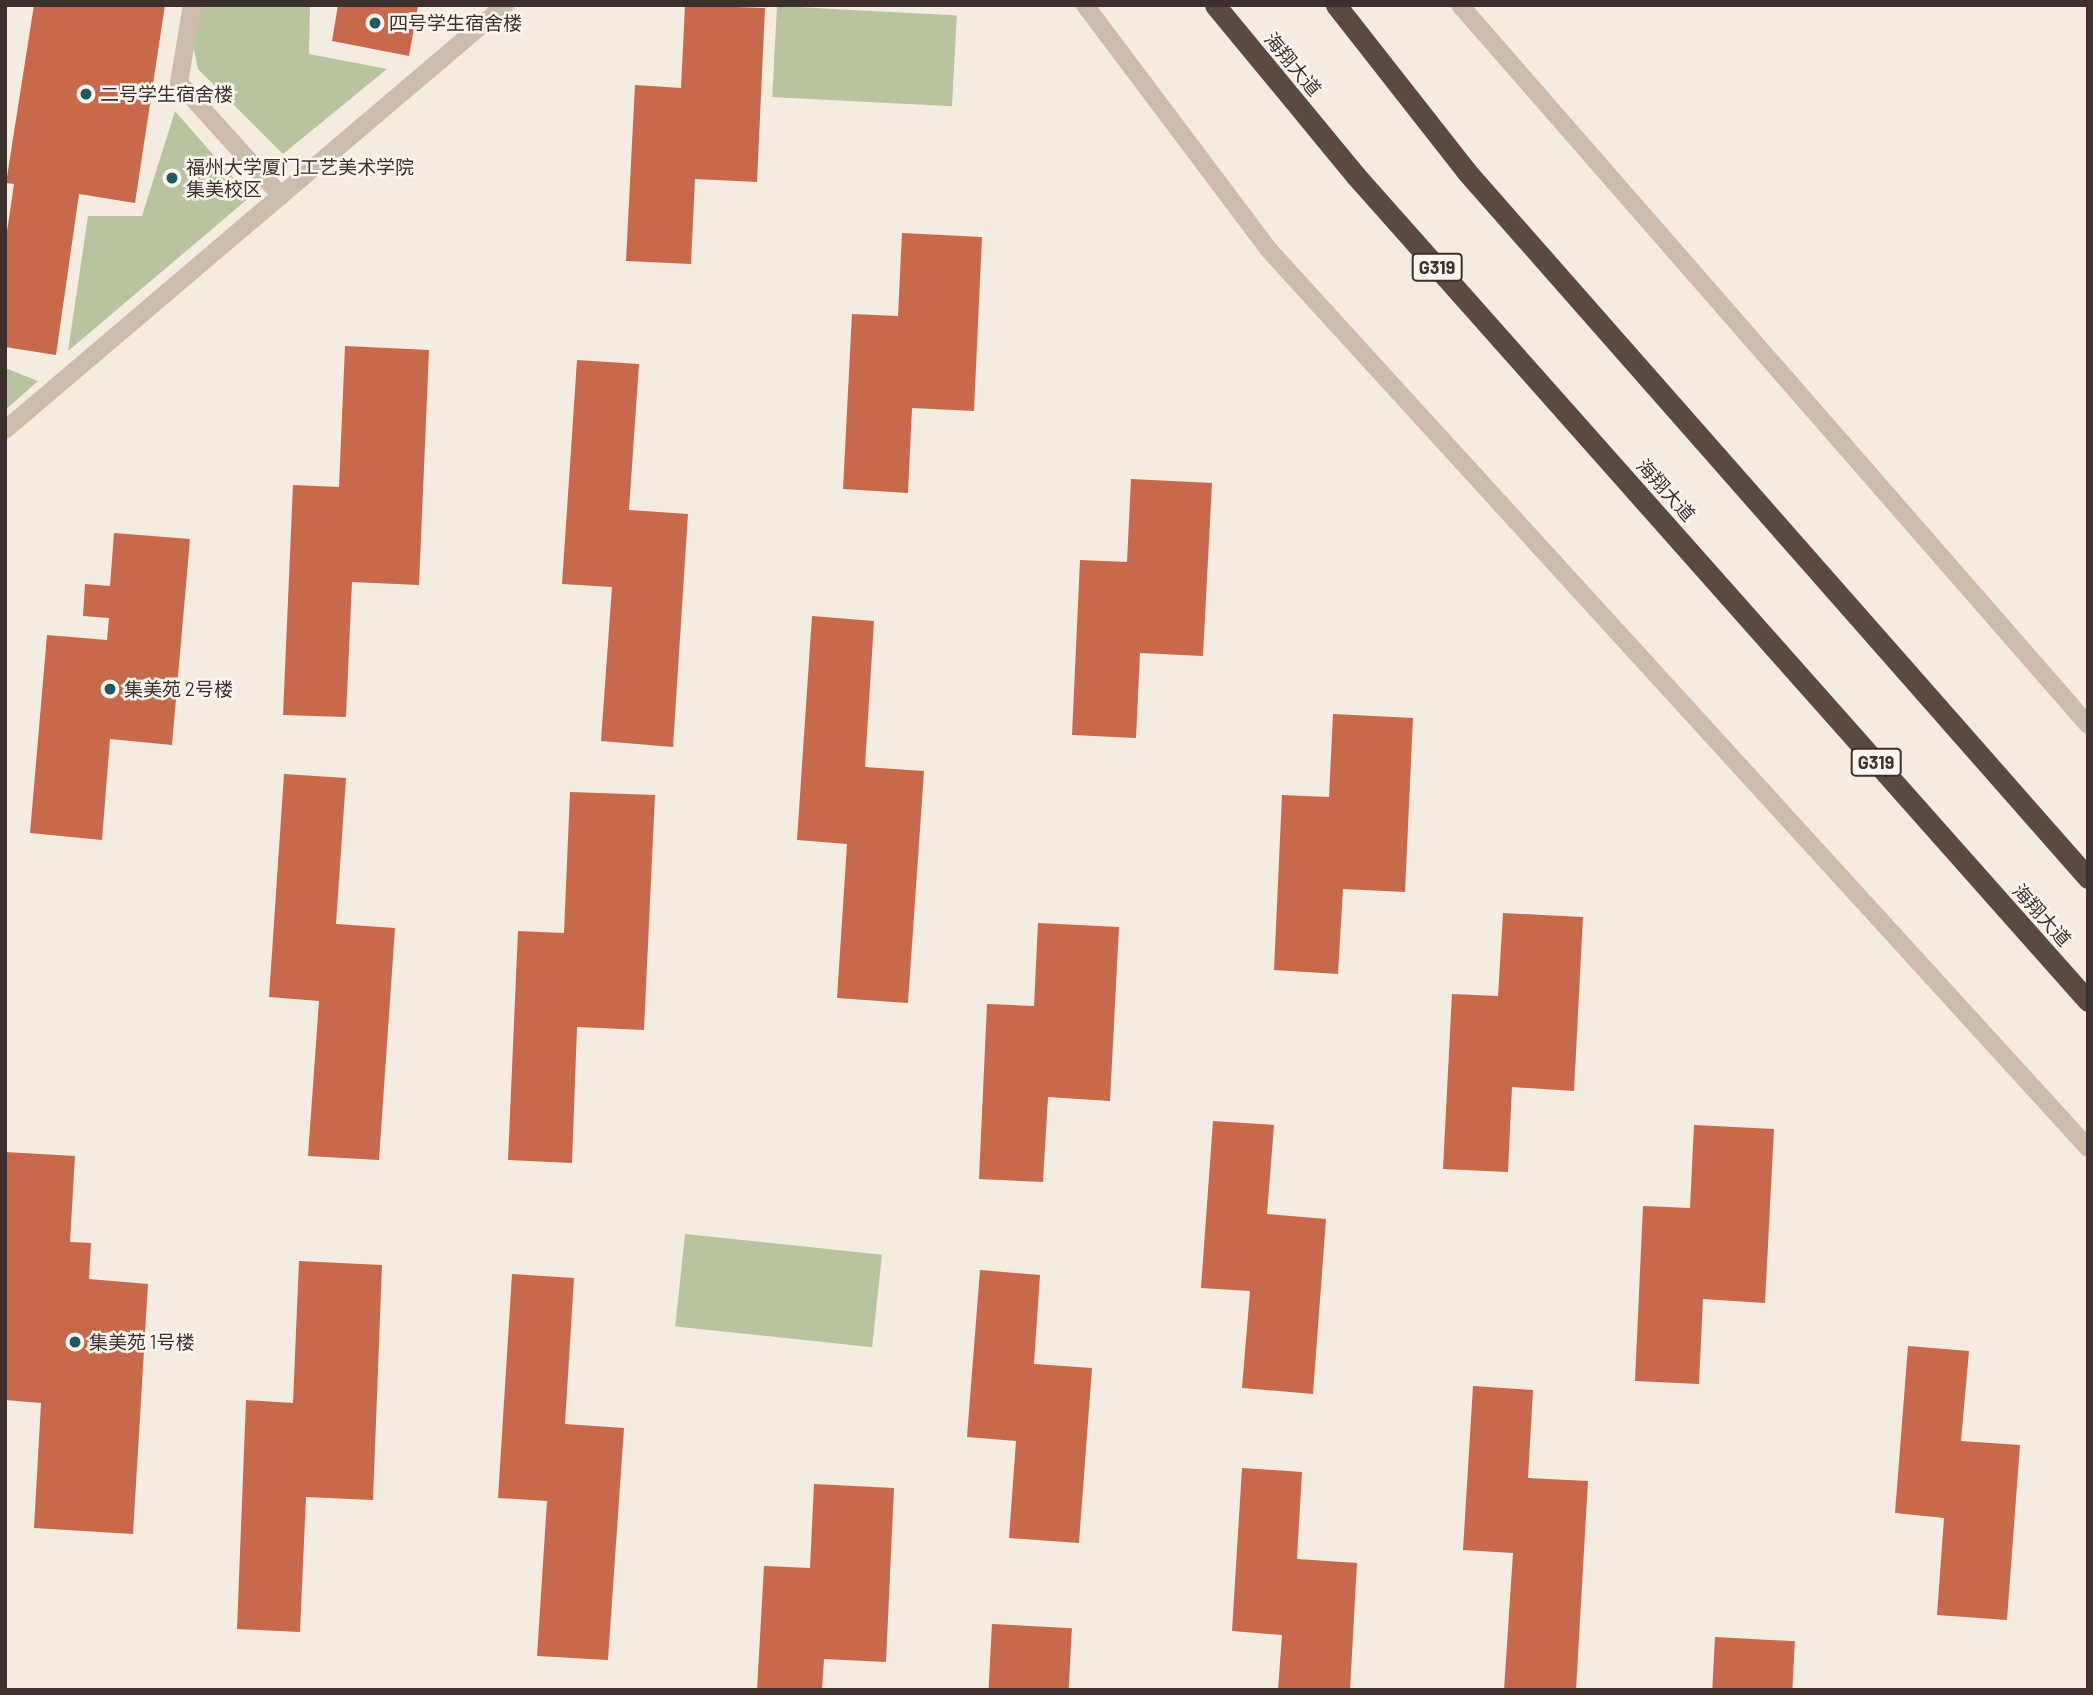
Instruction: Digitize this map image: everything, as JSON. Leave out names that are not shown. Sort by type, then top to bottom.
[{"type":"highway","name":"海翔大道","points":[[1215,5],[1356,176],[2088,1001]]},
{"type":"highway","points":[[1336,5],[1466,170],[2088,878]]},
{"type":"street","points":[[192,5],[178,83],[281,196]]},
{"type":"street","points":[[5,430],[505,5]]},
{"type":"street","points":[[1085,5],[1269,250],[2088,1148]]},
{"type":"street","points":[[1460,5],[2088,725]]},
{"type":"green space","points":[[185,5],[310,5],[309,54],[387,69],[283,154],[198,69]]},
{"type":"green space","points":[[777,6],[957,15],[952,106],[772,97]]},
{"type":"green space","points":[[175,111],[250,197],[68,351],[88,216],[142,216]]},
{"type":"green space","points":[[5,368],[38,381],[5,410]]},
{"type":"green space","points":[[685,1234],[882,1255],[872,1347],[675,1326]]},
{"type":"building","name":"二号学生宿舍楼","points":[[34,5],[165,5],[135,203],[79,194],[56,355],[5,347],[5,245],[14,184],[6,183]]},
{"type":"building","name":"四号学生宿舍楼","points":[[338,5],[418,5],[409,56],[332,41]]},
{"type":"building","points":[[685,5],[765,8],[757,182],[695,179],[691,264],[626,261],[635,85],[681,88]]},
{"type":"building","points":[[902,233],[982,237],[974,411],[912,408],[908,493],[843,489],[852,314],[898,316]]},
{"type":"building","points":[[345,346],[429,350],[419,585],[352,582],[346,717],[283,715],[293,485],[339,487]]},
{"type":"building","points":[[577,360],[639,364],[629,510],[688,514],[673,747],[601,741],[612,587],[562,584]]},
{"type":"building","points":[[1131,479],[1212,483],[1203,656],[1140,653],[1136,738],[1072,735],[1080,560],[1127,562]]},
{"type":"building","name":"集美苑 2号楼","points":[[114,533],[190,539],[172,745],[110,739],[102,840],[30,833],[47,635],[107,640],[109,618],[83,616],[85,584],[110,586]]},
{"type":"building","points":[[812,616],[874,621],[865,767],[924,771],[908,1003],[837,998],[847,844],[797,840]]},
{"type":"building","points":[[1333,714],[1413,718],[1405,892],[1343,889],[1338,974],[1274,970],[1282,795],[1329,797]]},
{"type":"building","points":[[284,774],[346,778],[336,924],[395,928],[379,1160],[308,1156],[319,1001],[269,997]]},
{"type":"building","points":[[570,792],[655,795],[644,1030],[577,1027],[572,1163],[508,1160],[518,931],[564,933]]},
{"type":"building","points":[[1503,913],[1583,917],[1574,1091],[1512,1087],[1508,1172],[1443,1169],[1452,994],[1498,996]]},
{"type":"building","points":[[1038,923],[1119,927],[1110,1101],[1048,1097],[1043,1182],[979,1179],[987,1004],[1034,1006]]},
{"type":"building","points":[[1213,1121],[1274,1125],[1267,1214],[1326,1219],[1313,1394],[1242,1388],[1250,1291],[1201,1288]]},
{"type":"building","points":[[1694,1125],[1774,1129],[1765,1303],[1703,1299],[1699,1384],[1635,1381],[1643,1206],[1690,1208]]},
{"type":"building","name":"集美苑 1号楼","points":[[5,1152],[75,1156],[70,1242],[91,1243],[89,1279],[148,1284],[133,1534],[34,1528],[41,1403],[5,1400]]},
{"type":"building","points":[[299,1261],[382,1265],[373,1500],[306,1497],[300,1632],[237,1629],[246,1400],[293,1403]]},
{"type":"building","points":[[980,1270],[1040,1275],[1034,1364],[1092,1368],[1079,1543],[1009,1538],[1016,1441],[967,1437]]},
{"type":"building","points":[[512,1274],[574,1278],[565,1424],[624,1428],[608,1660],[537,1656],[547,1501],[498,1498]]},
{"type":"building","points":[[1908,1346],[1969,1351],[1961,1441],[2020,1445],[2007,1620],[1937,1615],[1944,1518],[1895,1513]]},
{"type":"building","points":[[1473,1386],[1533,1390],[1528,1478],[1588,1481],[1576,1690],[1504,1690],[1513,1553],[1463,1550]]},
{"type":"building","points":[[1242,1468],[1302,1472],[1297,1559],[1357,1563],[1350,1690],[1278,1690],[1282,1635],[1232,1631]]},
{"type":"building","points":[[814,1484],[894,1488],[886,1662],[824,1659],[822,1690],[757,1690],[764,1566],[810,1568]]},
{"type":"building","points":[[992,1624],[1072,1628],[1069,1690],[989,1690]]},
{"type":"building","points":[[1715,1637],[1795,1641],[1792,1690],[1712,1690]]},
{"type":"place","name":"四号学生宿舍楼","points":[[375,23]]},
{"type":"place","name":"二号学生宿舍楼","points":[[86,94]]},
{"type":"place","name":"福州大学厦门工艺美术学院 集美校区","points":[[172,178]]},
{"type":"place","name":"集美苑 2号楼","points":[[110,689]]},
{"type":"place","name":"集美苑 1号楼","points":[[75,1342]]}]
